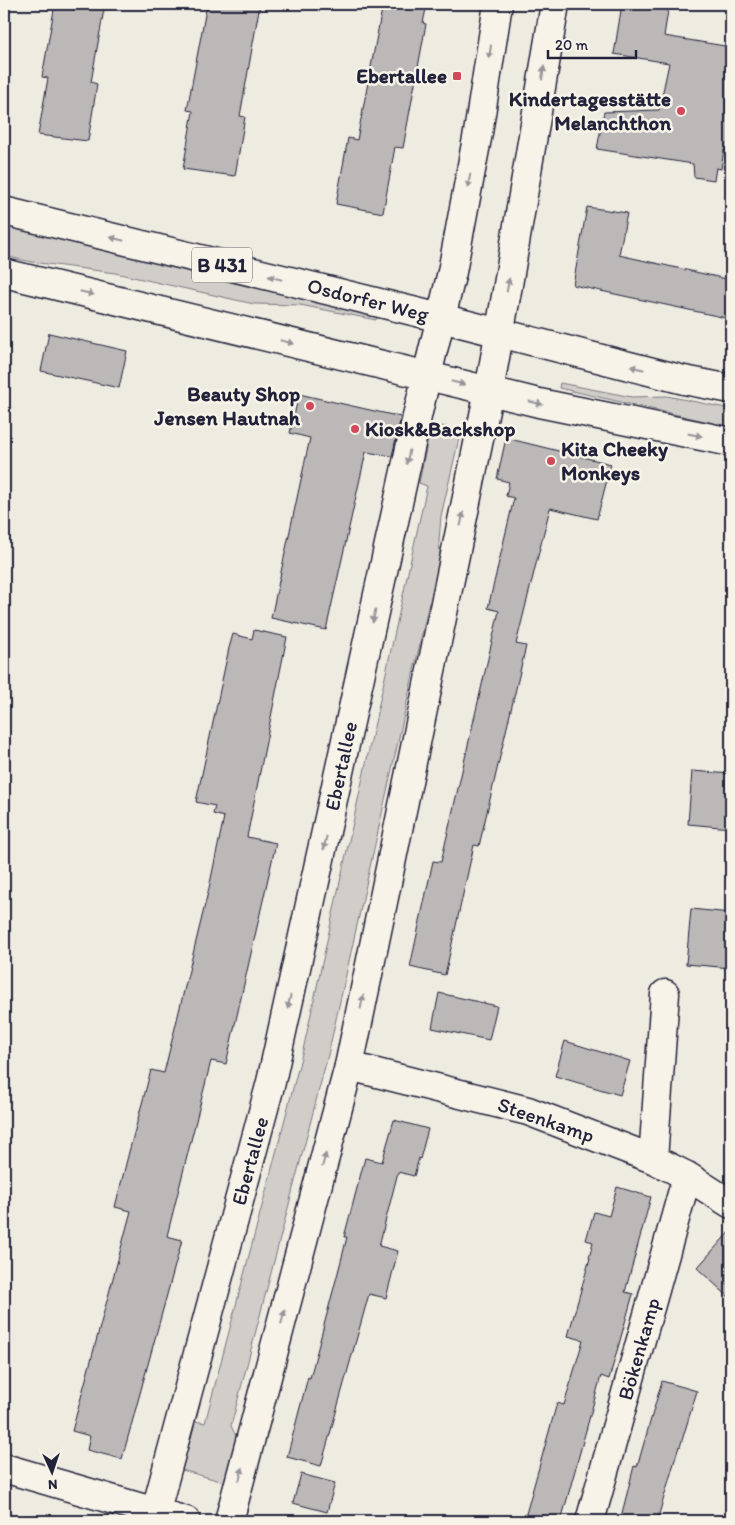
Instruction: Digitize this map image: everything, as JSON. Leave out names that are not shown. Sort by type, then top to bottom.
[{"type":"main road","name":"Ebertallee","points":[[154,1517],[271,1082],[418,412],[452,272],[476,143],[498,4]]},
{"type":"main road","points":[[228,1521],[349,1066],[489,391],[555,4]]},
{"type":"main road","name":"Osdorfer Weg","points":[[4,211],[441,318],[684,380],[731,389]]},
{"type":"main road","points":[[4,273],[548,405],[731,442]]},
{"type":"main road","points":[[652,1159],[665,994]]},
{"type":"main road","name":"Steenkamp","points":[[349,1066],[528,1111],[652,1159],[687,1176],[731,1204]]},
{"type":"main road","name":"Bökenkamp","points":[[590,1521],[687,1176]]},
{"type":"main road","points":[[4,1468],[154,1517],[186,1521]]},
{"type":"shaded area","points":[[4,222],[379,313],[376,320],[300,305],[254,304],[115,273],[32,262],[4,256]]},
{"type":"shaded area","points":[[560,383],[632,397],[667,396],[731,409],[731,427],[559,388]]},
{"type":"shaded area","points":[[431,424],[461,430],[441,516],[439,541],[441,565],[440,605],[429,603],[328,1055],[231,1426],[239,1442],[227,1483],[182,1470],[195,1421],[205,1423],[303,1050],[427,486],[419,483]]},
{"type":"building","points":[[55,4],[105,4],[91,82],[97,84],[88,141],[38,135],[48,78],[42,77]]},
{"type":"building","points":[[207,4],[260,4],[240,116],[245,117],[235,176],[183,169],[193,111],[187,110]]},
{"type":"building","points":[[383,4],[427,4],[423,23],[426,24],[403,148],[395,147],[383,213],[336,204],[348,138],[357,140]]},
{"type":"building","name":"Kindertagesstätte Melanchthon","points":[[622,4],[669,4],[664,36],[731,47],[731,151],[724,150],[721,169],[716,168],[714,180],[694,177],[693,164],[597,149],[604,112],[659,110],[669,63],[614,54]]},
{"type":"building","points":[[587,207],[627,213],[619,255],[731,280],[731,319],[573,285]]},
{"type":"building","points":[[49,333],[127,351],[119,388],[41,371]]},
{"type":"building","points":[[299,394],[401,417],[392,456],[366,452],[326,630],[271,618],[310,438],[290,433]]},
{"type":"building","points":[[506,438],[611,464],[597,519],[550,508],[516,644],[526,646],[479,846],[474,845],[445,975],[410,967],[433,861],[441,862],[499,611],[488,608],[514,498],[506,496],[509,482],[497,479]]},
{"type":"building","points":[[254,630],[287,637],[247,837],[276,843],[226,1064],[211,1061],[167,1236],[182,1240],[122,1459],[87,1450],[90,1436],[72,1431],[131,1211],[115,1207],[151,1070],[164,1073],[209,888],[224,817],[213,814],[215,806],[196,802],[229,648],[233,634],[252,639]]},
{"type":"building","points":[[692,771],[731,774],[731,828],[688,824]]},
{"type":"building","points":[[691,909],[731,913],[731,968],[686,964]]},
{"type":"building","points":[[439,993],[497,1006],[489,1040],[432,1028]]},
{"type":"building","points":[[565,1041],[630,1061],[620,1095],[555,1076]]},
{"type":"building","points":[[394,1120],[428,1129],[414,1176],[398,1172],[379,1246],[398,1251],[386,1298],[369,1294],[321,1466],[287,1457],[341,1261],[347,1237],[344,1237],[365,1158],[382,1162]]},
{"type":"building","points":[[617,1187],[651,1197],[625,1292],[633,1294],[609,1379],[601,1376],[561,1521],[524,1521],[557,1403],[564,1405],[583,1340],[568,1336],[593,1242],[586,1240],[594,1212],[609,1216]]},
{"type":"building","points":[[731,1230],[731,1299],[697,1268]]},
{"type":"building","points":[[662,1381],[697,1391],[657,1521],[620,1521],[634,1466],[637,1467]]},
{"type":"building","points":[[301,1474],[335,1483],[327,1512],[293,1503]]},
{"type":"place","name":"Ebertallee","points":[[457,76]]},
{"type":"place","name":"Kindertagesstätte Melanchthon","points":[[681,111]]},
{"type":"place","name":"Beauty Shop Jensen Hautnah","points":[[310,406]]},
{"type":"place","name":"Kiosk&Backshop","points":[[355,429]]},
{"type":"place","name":"Kita Cheeky Monkeys","points":[[551,461]]}]
